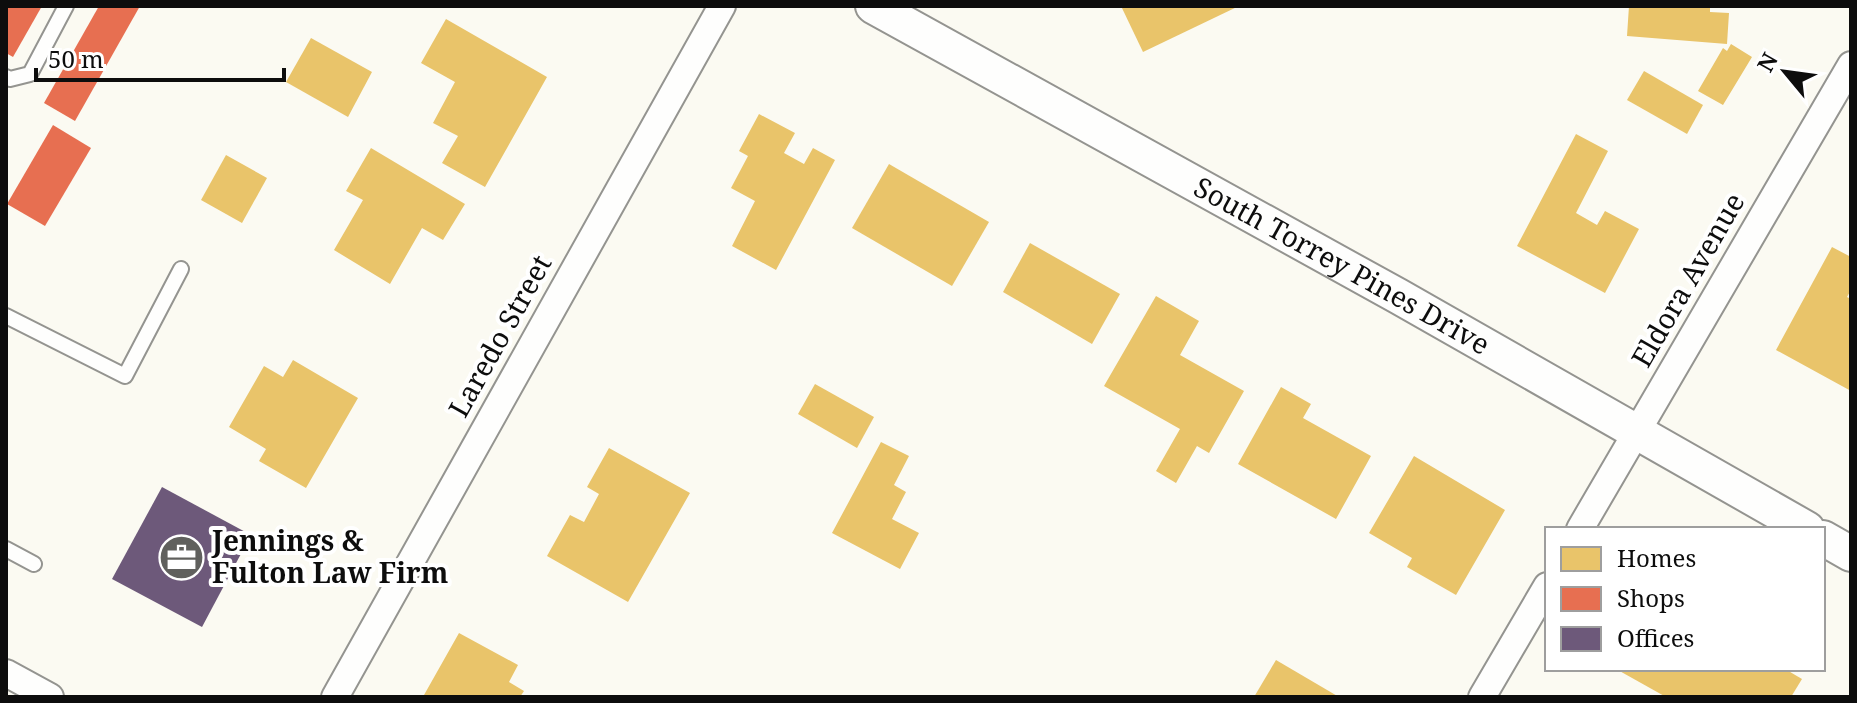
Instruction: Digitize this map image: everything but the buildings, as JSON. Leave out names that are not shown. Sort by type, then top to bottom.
[{"type":"street","name":"Laredo Street","points":[[335,697],[722,6]]},
{"type":"street","name":"South Torrey Pines Drive","points":[[873,6],[1804,527]]},
{"type":"street","name":"Eldora Avenue","points":[[1581,527],[1851,65]]},
{"type":"street","points":[[1825,539],[1851,554]]},
{"type":"street","points":[[1482,697],[1545,589]]},
{"type":"street","points":[[6,673],[50,697]]},
{"type":"lane","points":[[6,77],[10,79],[30,74],[66,6]]},
{"type":"lane","points":[[6,316],[125,376],[181,269]]},
{"type":"lane","points":[[6,549],[34,564]]},
{"type":"place","name":"Jennings & Fulton Law Firm","points":[[181,557]]}]
